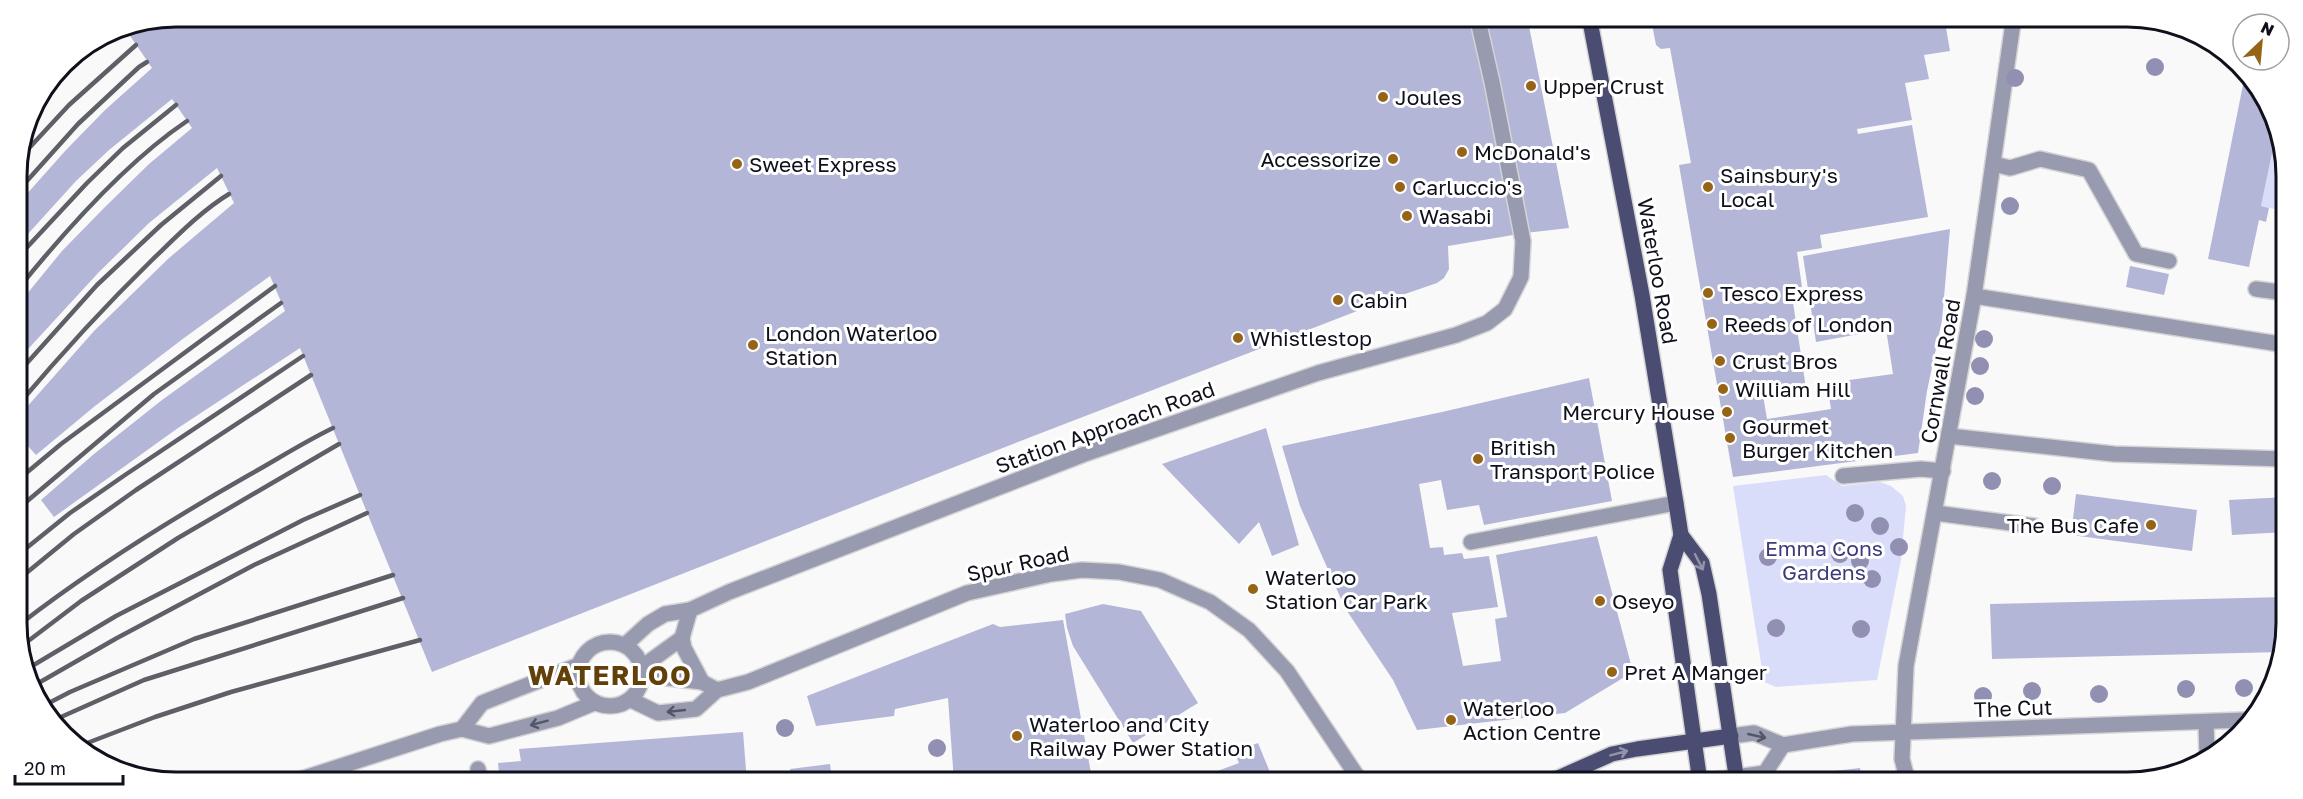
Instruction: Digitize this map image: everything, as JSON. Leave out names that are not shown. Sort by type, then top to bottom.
[{"type":"main road","name":"Waterloo Road","points":[[1591,27],[1642,296],[1681,535],[1670,570],[1698,772]]},
{"type":"main road","name":"Waterloo Road","points":[[1681,535],[1702,563],[1709,594],[1735,772]]},
{"type":"main road","name":"The Cut","points":[[1572,772],[1612,754],[1731,736]]},
{"type":"street","name":"Station Approach Road","points":[[625,645],[648,624],[665,614],[690,610],[729,592],[1082,455],[1318,373],[1456,335],[1487,323],[1505,309],[1521,277],[1523,241],[1480,27]]},
{"type":"street","name":"Cornwall Road","points":[[1905,772],[1902,759],[1906,666],[1974,296],[2013,27]]},
{"type":"street","points":[[1994,164],[2010,168],[2040,159],[2089,170],[2136,254],[2169,261]]},
{"type":"street","points":[[2256,288],[2276,291]]},
{"type":"street","points":[[1974,296],[2276,343]]},
{"type":"street","points":[[1950,436],[2114,454],[2276,459]]},
{"type":"street","points":[[1844,476],[1921,469],[1943,471]]},
{"type":"street","points":[[1472,542],[1676,502]]},
{"type":"street","points":[[1935,513],[2034,526]]},
{"type":"street","name":"Spur Road","points":[[631,700],[658,713],[696,709],[717,690],[748,682],[967,593],[1051,574],[1082,570],[1119,572],[1160,580],[1210,602],[1250,630],[1287,671],[1354,772]]},
{"type":"street","points":[[690,610],[682,638],[684,648],[702,682]]},
{"type":"street","points":[[642,671],[682,638]]},
{"type":"street","points":[[324,772],[462,729],[489,736],[558,718],[594,703],[616,706],[631,700],[638,691],[642,671],[637,656],[625,645],[610,642],[596,645],[586,652],[579,665],[577,673],[580,688],[594,703]]},
{"type":"street","points":[[462,729],[482,703],[579,665]]},
{"type":"street","points":[[642,671],[702,682],[717,690]]},
{"type":"street","name":"The Cut","points":[[1731,736],[1754,733],[1783,744],[1852,734],[2239,720]]},
{"type":"street","points":[[2206,722],[2208,748]]},
{"type":"street","points":[[1766,772],[1783,744]]},
{"type":"green space","points":[[2273,148],[2276,176],[2274,209],[2261,206]]},
{"type":"green space","name":"Emma Cons Gardens","points":[[1826,475],[1842,486],[1880,482],[1891,486],[1903,496],[1906,506],[1901,560],[1877,680],[1776,687],[1764,682],[1733,486]]},
{"type":"building","name":"London Waterloo Station","points":[[176,27],[1529,27],[1569,228],[1448,246],[1449,269],[1444,278],[1437,283],[1370,306],[1013,444],[432,672],[300,348],[178,428],[54,517],[41,500],[162,400],[285,311],[270,276],[95,406],[36,455],[27,445],[27,407],[94,331],[169,258],[234,203],[217,168],[149,223],[99,272],[27,350],[27,294],[62,251],[104,208],[149,164],[192,128],[172,99],[109,150],[76,181],[27,235],[27,194],[105,110],[152,68],[129,35],[157,28]]},
{"type":"building","points":[[1653,27],[1946,27],[1950,51],[1924,55],[1929,79],[1905,83],[1912,120],[1857,129],[1858,134],[1912,125],[1928,217],[1820,235],[1822,248],[1797,252],[1802,287],[1791,289],[1806,388],[1763,395],[1767,419],[1831,409],[1827,383],[1893,374],[1886,329],[1816,342],[1803,256],[1950,229],[1942,320],[1927,391],[1918,453],[1733,477],[1679,165],[1691,163],[1670,48],[1661,49],[1656,45]]},
{"type":"building","points":[[2243,83],[2265,119],[2273,148],[2261,206],[2269,208],[2266,222],[2259,220],[2249,267],[2208,259]]},
{"type":"building","points":[[2130,266],[2169,274],[2164,295],[2126,287]]},
{"type":"building","points":[[1589,378],[1612,501],[1484,525],[1479,505],[1447,510],[1441,480],[1419,484],[1430,548],[1443,547],[1444,555],[1462,553],[1464,559],[1489,556],[1498,607],[1452,613],[1463,666],[1501,661],[1495,619],[1507,617],[1496,555],[1597,536],[1633,672],[1565,713],[1417,730],[1393,680],[1345,608],[1300,506],[1282,446]]},
{"type":"building","points":[[1266,428],[1299,545],[1272,556],[1259,522],[1239,544],[1162,464]]},
{"type":"building","points":[[2076,494],[2197,510],[2192,551],[2071,535]]},
{"type":"building","points":[[2276,498],[2276,533],[2232,535],[2229,500]]},
{"type":"building","points":[[2276,597],[2275,642],[2273,652],[1992,659],[1990,604]]},
{"type":"building","points":[[1103,604],[1141,611],[1198,703],[1133,743],[1073,646],[1067,628],[1065,614]]},
{"type":"building","name":"Waterloo and City Railway Power Station","points":[[1063,620],[1091,772],[953,772],[948,698],[895,709],[894,716],[816,726],[807,696],[993,624],[1000,627]]},
{"type":"building","points":[[743,732],[746,772],[499,772],[498,763],[521,761],[519,749]]},
{"type":"building","points":[[1258,743],[1270,772],[1215,772],[1239,763],[1234,752]]},
{"type":"building","points":[[830,764],[831,772],[790,772],[790,769]]},
{"type":"building","points":[[1860,768],[1861,772],[1826,772]]},
{"type":"railway","points":[[30,147],[69,105],[136,45]]},
{"type":"railway","points":[[27,181],[78,124],[147,62]]},
{"type":"railway","points":[[27,247],[123,148],[176,105]]},
{"type":"railway","points":[[27,278],[55,244],[119,177],[187,121]]},
{"type":"railway","points":[[27,363],[97,285],[161,225],[221,176]]},
{"type":"railway","points":[[27,394],[135,277],[189,225],[229,194]]},
{"type":"railway","points":[[27,472],[61,444],[275,286]]},
{"type":"railway","points":[[27,501],[154,394],[281,303]]},
{"type":"railway","points":[[27,548],[70,513],[303,356]]},
{"type":"railway","points":[[27,572],[74,534],[136,490],[311,375]]},
{"type":"railway","points":[[27,619],[74,584],[160,527],[333,428]]},
{"type":"railway","points":[[28,641],[81,601],[178,538],[339,444]]},
{"type":"railway","points":[[33,665],[116,616],[303,520],[360,495]]},
{"type":"railway","points":[[39,682],[254,565],[367,513]]},
{"type":"railway","points":[[50,702],[194,639],[393,575]]},
{"type":"railway","points":[[61,717],[144,680],[403,598]]},
{"type":"railway","points":[[88,743],[155,717],[231,692],[420,640]]},
{"type":"place","name":"Upper Crust","points":[[1531,86]]},
{"type":"place","name":"Joules","points":[[1383,97]]},
{"type":"place","name":"McDonald's","points":[[1462,152]]},
{"type":"place","name":"Accessorize","points":[[1393,159]]},
{"type":"place","name":"Sweet Express","points":[[737,164]]},
{"type":"place","name":"Carluccio's","points":[[1400,187]]},
{"type":"place","name":"Sainsbury's Local","points":[[1708,187]]},
{"type":"place","name":"Wasabi","points":[[1407,216]]},
{"type":"place","name":"Tesco Express","points":[[1708,293]]},
{"type":"place","name":"Cabin","points":[[1338,300]]},
{"type":"place","name":"Reeds of London","points":[[1712,324]]},
{"type":"place","name":"Whistlestop","points":[[1238,338]]},
{"type":"place","name":"London Waterloo Station","points":[[753,345]]},
{"type":"place","name":"Crust Bros","points":[[1720,361]]},
{"type":"place","name":"William Hill","points":[[1723,389]]},
{"type":"place","name":"Mercury House","points":[[1727,412]]},
{"type":"place","name":"Gourmet Burger Kitchen","points":[[1730,438]]},
{"type":"place","name":"British Transport Police","points":[[1478,459]]},
{"type":"place","name":"The Bus Cafe","points":[[2151,525]]},
{"type":"place","name":"Waterloo Station Car Park","points":[[1253,589]]},
{"type":"place","name":"Oseyo","points":[[1600,601]]},
{"type":"place","name":"Pret A Manger","points":[[1612,672]]},
{"type":"place","name":"Waterloo Action Centre","points":[[1451,720]]},
{"type":"place","name":"Waterloo and City Railway Power Station","points":[[1017,736]]},
{"type":"district","name":"WATERLOO","points":[[610,675]]}]
